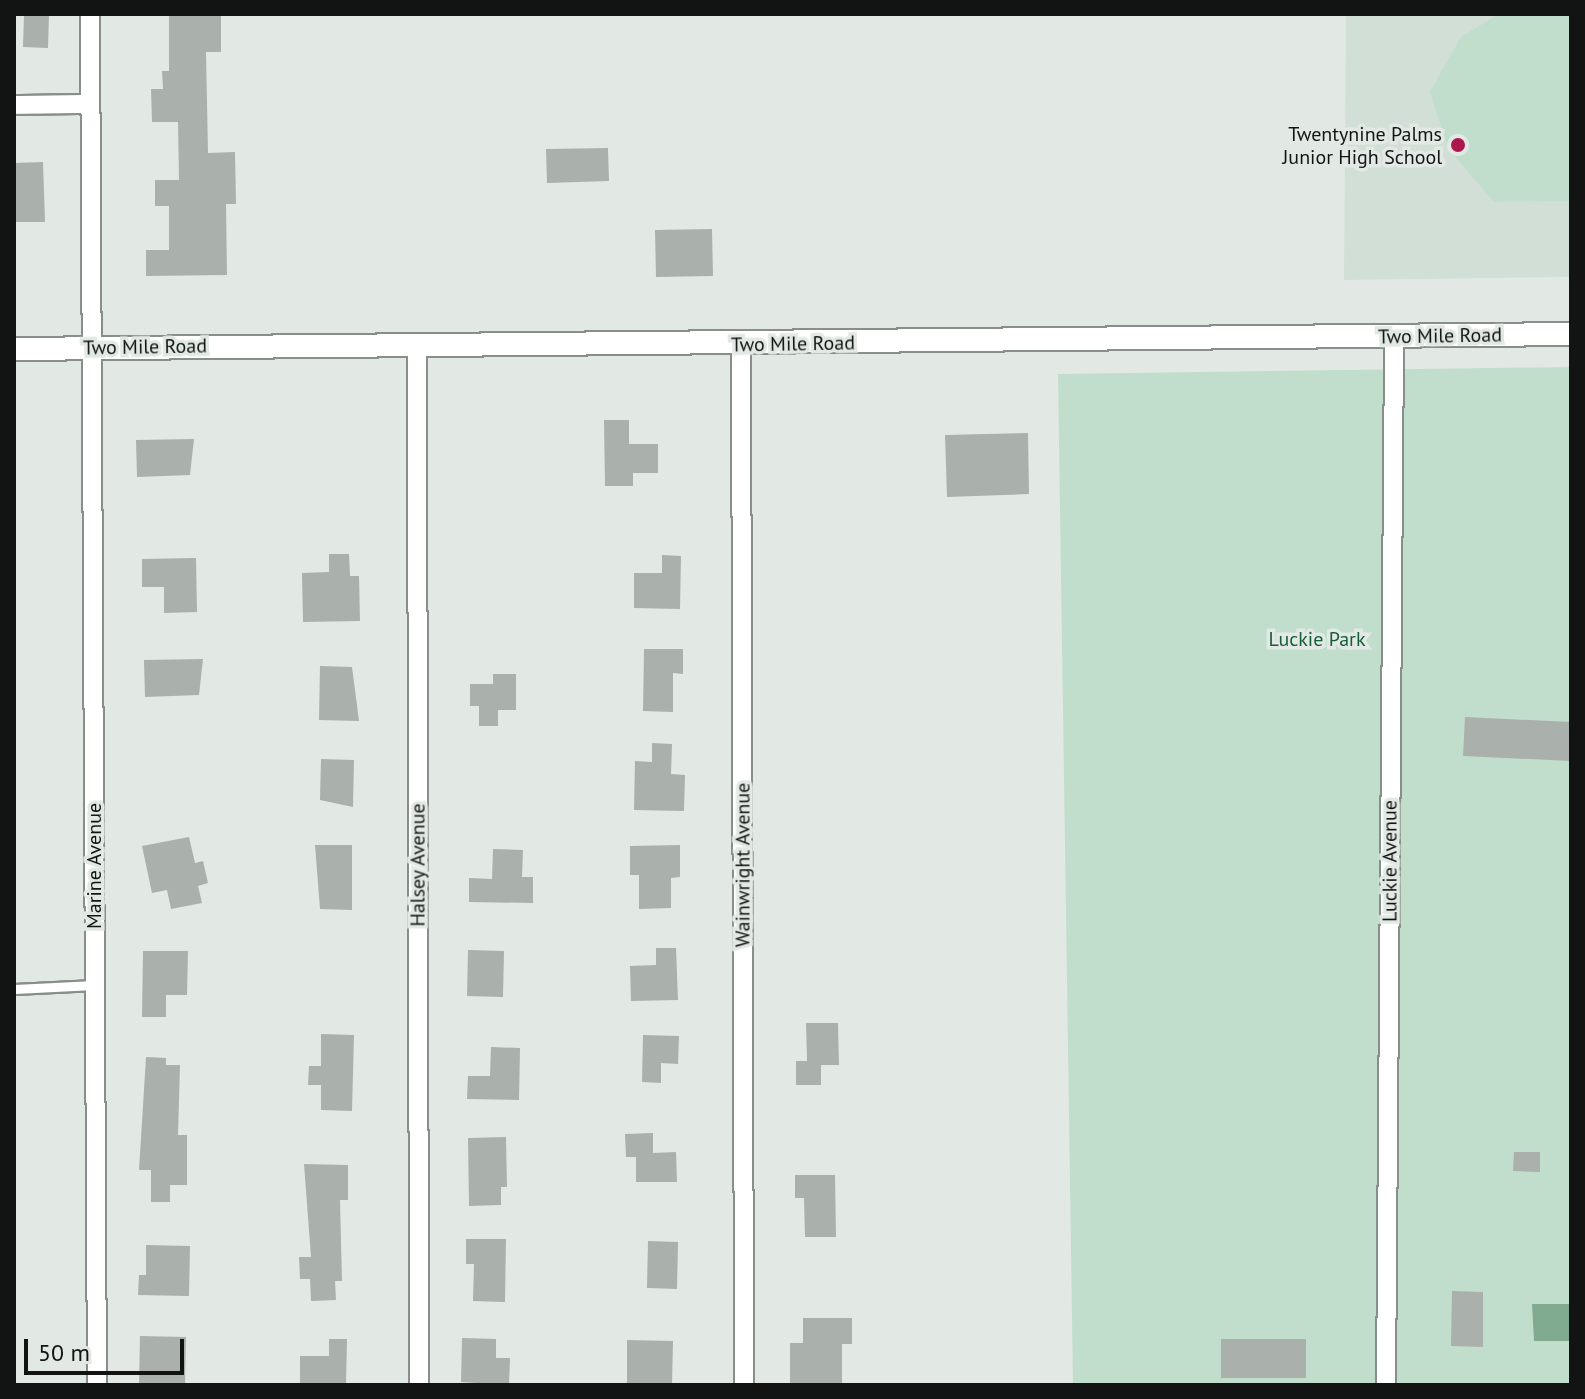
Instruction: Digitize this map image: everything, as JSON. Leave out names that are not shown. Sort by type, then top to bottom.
[{"type":"street","name":"Marine Avenue","points":[[90,14],[97,1385]]},
{"type":"street","points":[[14,105],[89,104]]},
{"type":"street","name":"Two Mile Road","points":[[14,349],[417,344],[741,345],[1571,334]]},
{"type":"street","name":"Luckie Avenue","points":[[1386,1385],[1394,336]]},
{"type":"street","name":"Halsey Avenue","points":[[417,344],[419,1385]]},
{"type":"street","name":"Wainwright Avenue","points":[[741,345],[744,1385]]},
{"type":"lane","points":[[14,989],[95,985]]},
{"type":"shaded area","name":"Twentynine Palms Junior High School","points":[[1346,14],[1571,14],[1571,277],[1344,280]]},
{"type":"shaded area","points":[[1532,1304],[1571,1304],[1571,1341],[1534,1341]]},
{"type":"green space","points":[[1499,14],[1571,14],[1571,201],[1494,202],[1448,148],[1430,92],[1461,37]]},
{"type":"green space","name":"Luckie Park","points":[[1571,367],[1571,1385],[1073,1385],[1058,374]]},
{"type":"building","points":[[24,14],[49,14],[48,48],[23,47]]},
{"type":"building","points":[[169,14],[221,14],[221,52],[206,52],[208,153],[235,152],[236,204],[226,204],[227,275],[146,276],[146,250],[169,250],[169,206],[155,206],[155,180],[179,180],[178,122],[152,122],[151,89],[163,89],[162,71],[169,71]]},
{"type":"building","points":[[608,148],[609,181],[547,183],[546,149]]},
{"type":"building","points":[[43,162],[45,222],[14,222],[14,163]]},
{"type":"building","points":[[712,229],[713,276],[656,277],[655,230]]},
{"type":"building","points":[[604,420],[629,420],[629,444],[658,444],[658,473],[633,473],[633,486],[605,486]]},
{"type":"building","points":[[1028,433],[1029,494],[947,497],[945,435]]},
{"type":"building","points":[[194,439],[190,475],[137,477],[136,440]]},
{"type":"building","points":[[329,554],[349,554],[350,576],[359,576],[360,621],[303,622],[302,573],[329,572]]},
{"type":"building","points":[[662,555],[681,556],[680,609],[634,608],[634,573],[662,573]]},
{"type":"building","points":[[196,558],[197,612],[164,613],[164,587],[142,587],[142,559]]},
{"type":"building","points":[[644,649],[683,649],[683,674],[673,673],[673,712],[643,711]]},
{"type":"building","points":[[203,659],[199,695],[145,697],[144,660]]},
{"type":"building","points":[[320,666],[352,667],[359,721],[319,720]]},
{"type":"building","points":[[493,674],[516,674],[516,710],[498,710],[498,726],[479,726],[479,706],[470,706],[470,684],[493,684]]},
{"type":"building","points":[[1465,717],[1571,722],[1571,761],[1463,756]]},
{"type":"building","points":[[652,743],[672,744],[671,774],[685,775],[684,811],[634,810],[635,761],[652,762]]},
{"type":"building","points":[[321,759],[354,760],[353,807],[320,800]]},
{"type":"building","points":[[189,837],[195,863],[203,861],[208,883],[198,886],[202,903],[171,909],[167,890],[152,893],[142,846]]},
{"type":"building","points":[[315,845],[352,845],[352,910],[320,909]]},
{"type":"building","points":[[680,845],[680,877],[671,878],[671,908],[639,909],[639,875],[630,875],[630,846]]},
{"type":"building","points":[[493,849],[523,850],[522,877],[533,877],[533,903],[469,902],[469,878],[492,879]]},
{"type":"building","points":[[656,948],[676,948],[678,1000],[631,1001],[630,966],[656,965]]},
{"type":"building","points":[[468,950],[504,951],[503,997],[467,996]]},
{"type":"building","points":[[143,951],[188,951],[187,995],[166,995],[166,1017],[142,1017]]},
{"type":"building","points":[[806,1023],[838,1023],[839,1065],[821,1065],[821,1085],[796,1085],[796,1061],[807,1061]]},
{"type":"building","points":[[321,1034],[354,1035],[352,1111],[321,1110],[321,1085],[308,1085],[309,1066],[321,1066]]},
{"type":"building","points":[[643,1035],[679,1036],[678,1064],[661,1063],[661,1083],[642,1082]]},
{"type":"building","points":[[491,1047],[520,1048],[519,1100],[467,1099],[468,1076],[490,1076]]},
{"type":"building","points":[[146,1057],[166,1058],[166,1065],[180,1065],[178,1135],[187,1135],[187,1185],[170,1185],[170,1202],[151,1202],[151,1170],[139,1170]]},
{"type":"building","points":[[653,1133],[653,1153],[676,1152],[677,1182],[636,1182],[636,1157],[626,1157],[625,1134]]},
{"type":"building","points":[[506,1137],[507,1187],[501,1187],[501,1205],[469,1206],[468,1138]]},
{"type":"building","points":[[1514,1152],[1540,1152],[1540,1172],[1513,1171]]},
{"type":"building","points":[[304,1164],[348,1165],[348,1200],[340,1200],[342,1281],[335,1281],[336,1300],[311,1301],[310,1279],[300,1279],[299,1257],[311,1257]]},
{"type":"building","points":[[795,1175],[835,1175],[836,1237],[805,1237],[804,1198],[795,1198]]},
{"type":"building","points":[[466,1239],[506,1239],[505,1302],[473,1301],[474,1264],[466,1264]]},
{"type":"building","points":[[648,1241],[678,1242],[677,1289],[647,1288]]},
{"type":"building","points":[[146,1245],[190,1246],[189,1296],[138,1295],[139,1275],[146,1275]]},
{"type":"building","points":[[1452,1291],[1483,1292],[1483,1347],[1451,1346]]},
{"type":"building","points":[[803,1318],[852,1318],[852,1344],[842,1344],[842,1383],[790,1383],[790,1343],[803,1343]]},
{"type":"building","points":[[140,1336],[186,1337],[185,1385],[139,1385]]},
{"type":"building","points":[[462,1338],[496,1339],[496,1358],[510,1358],[509,1385],[461,1382]]},
{"type":"building","points":[[329,1339],[347,1339],[346,1385],[300,1385],[300,1356],[329,1356]]},
{"type":"building","points":[[1221,1339],[1306,1339],[1306,1378],[1221,1378]]},
{"type":"building","points":[[627,1340],[673,1341],[672,1385],[627,1385]]},
{"type":"place","name":"Twentynine Palms Junior High School","points":[[1458,145]]}]
